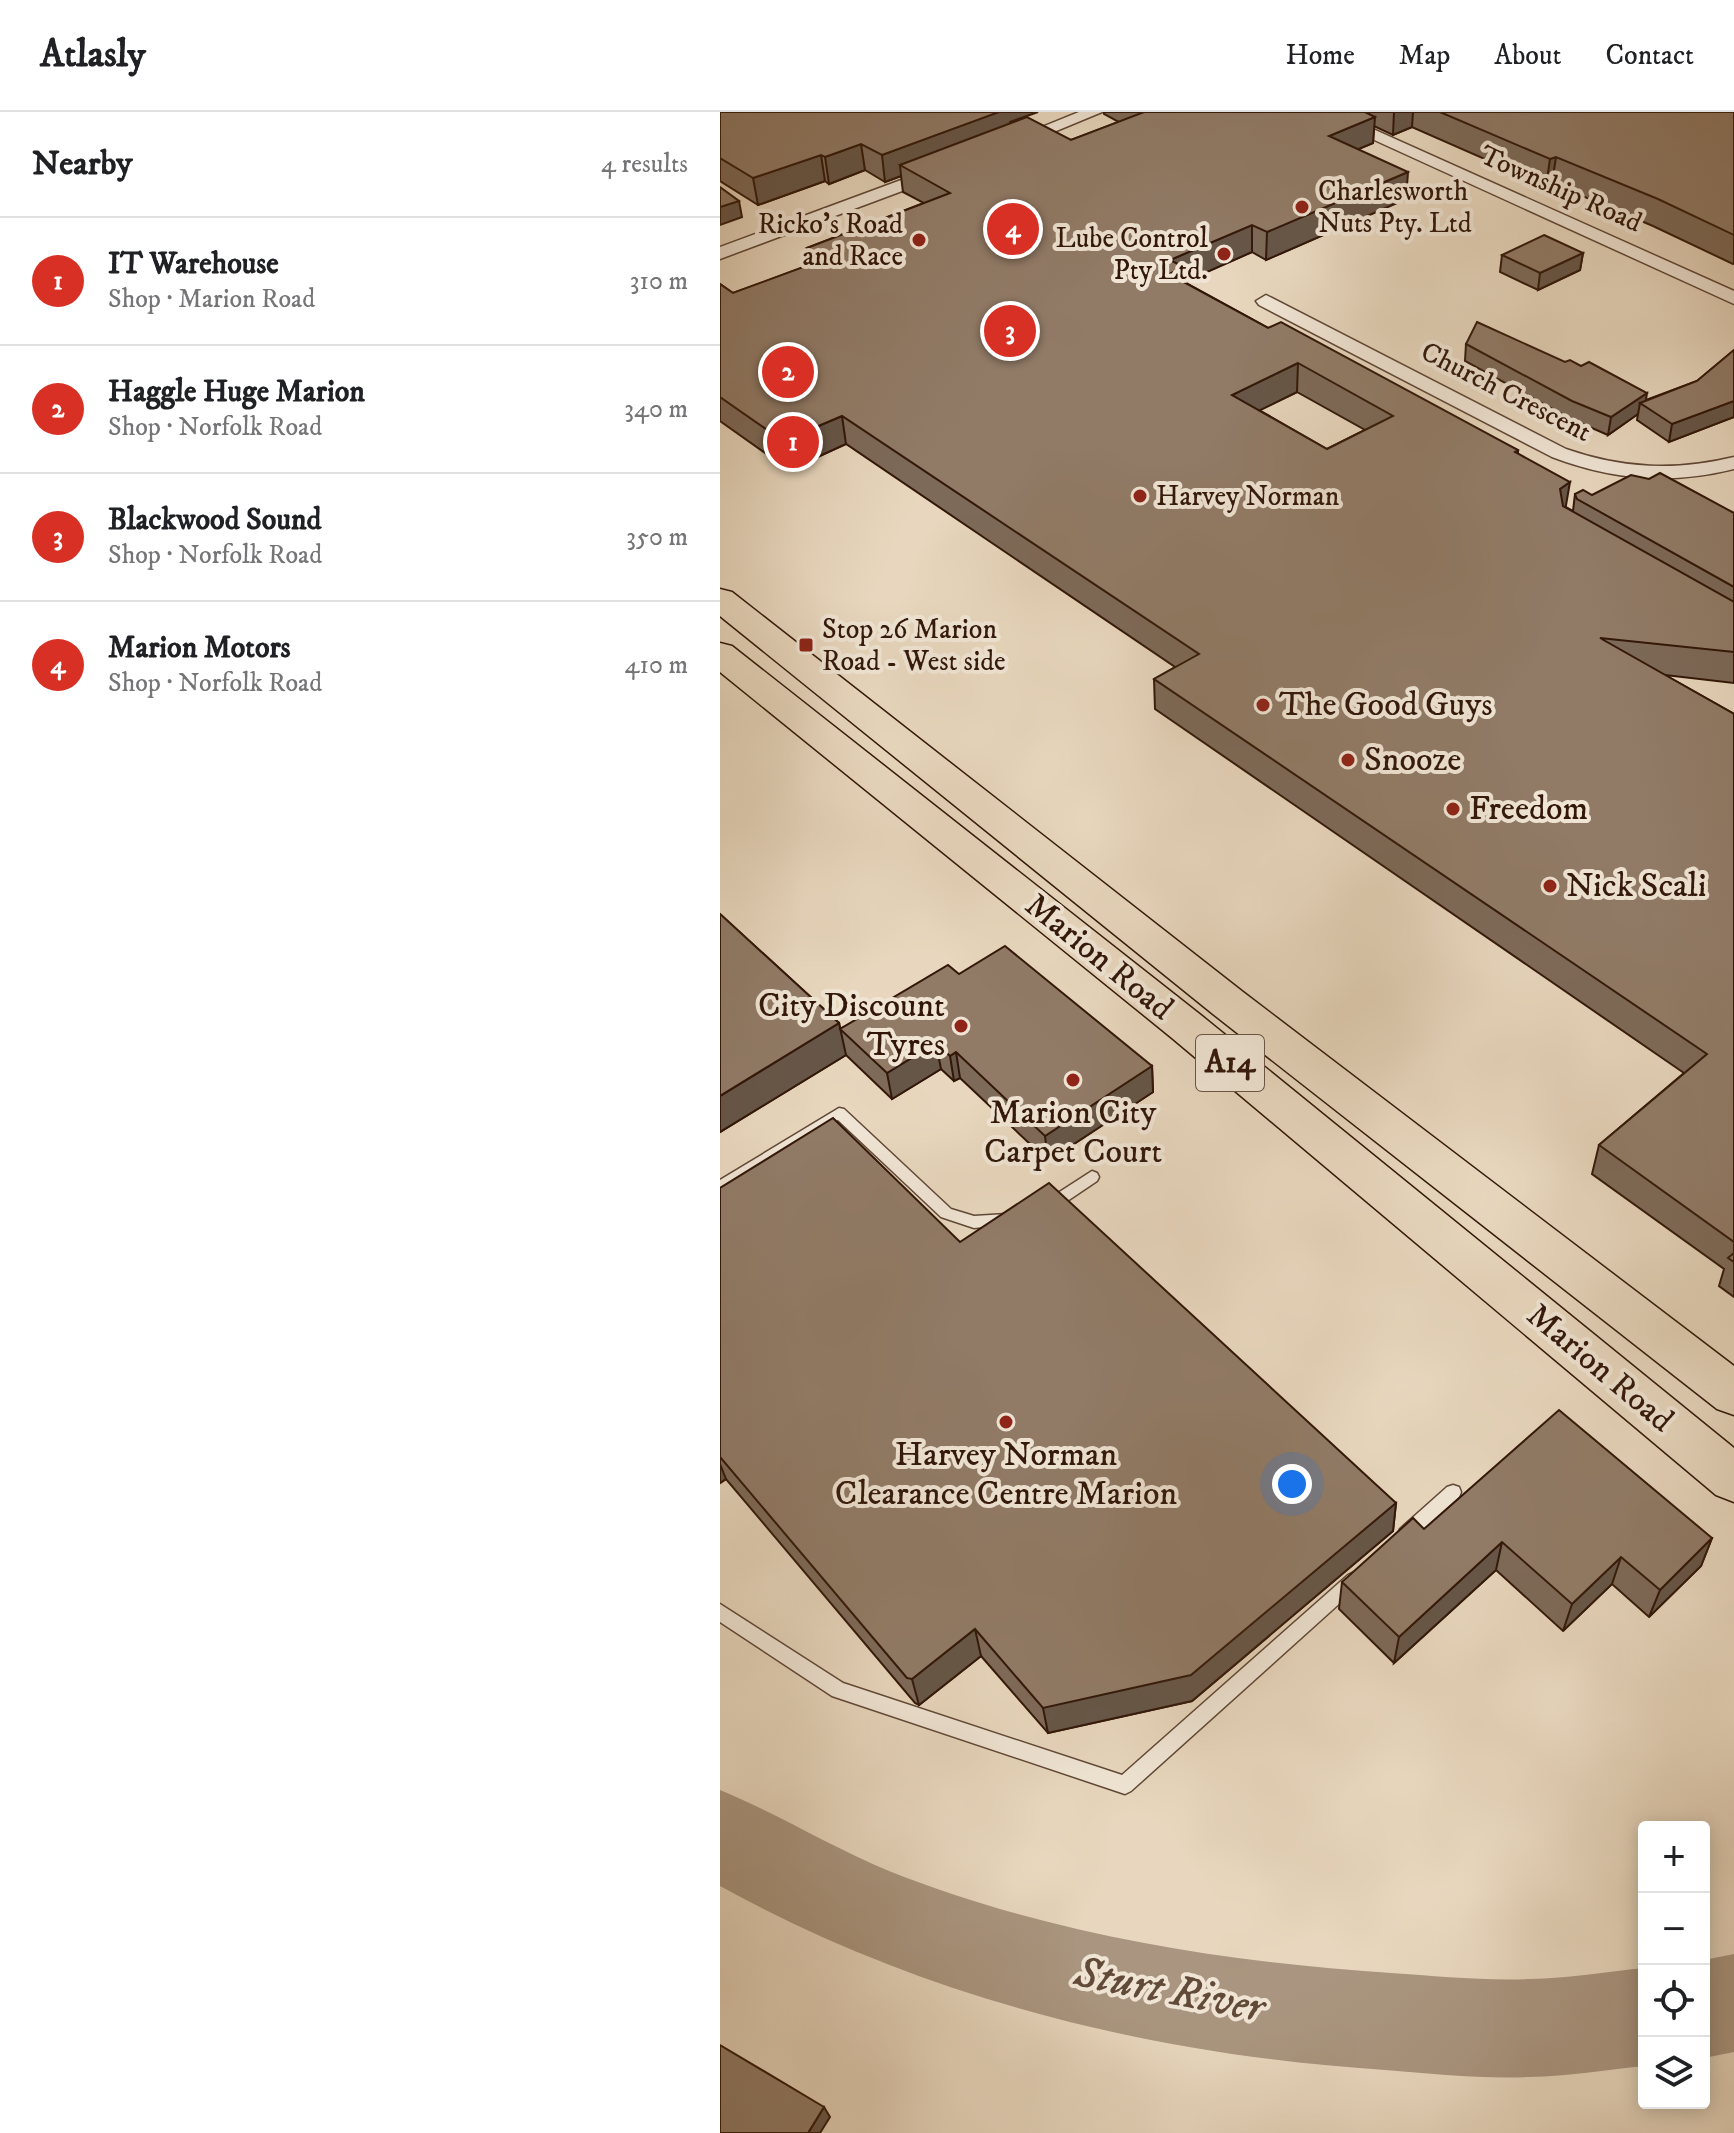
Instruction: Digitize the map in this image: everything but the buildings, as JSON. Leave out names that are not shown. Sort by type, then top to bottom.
[{"type":"main road","name":"Marion Road","points":[[720,599],[1228,1003],[1734,1394]]},
{"type":"main road","name":"Marion Road","points":[[720,654],[1187,1027],[1734,1479]]},
{"type":"street","points":[[1001,147],[1094,112]]},
{"type":"street","name":"Township Road","points":[[1321,112],[1734,298]]},
{"type":"street","points":[[720,253],[958,163]]},
{"type":"street","name":"Church Crescent","points":[[1266,301],[1559,453],[1592,467],[1631,479],[1695,474],[1734,463]]},
{"type":"lane","points":[[720,1187],[839,1113],[946,1213],[974,1222],[1001,1222],[1033,1213],[1092,1177]]},
{"type":"lane","points":[[1394,1544],[1453,1492]]},
{"type":"lane","points":[[720,1612],[838,1690],[1125,1785],[1371,1565]]},
{"type":"waterway","name":"Sturt River","points":[[720,1836],[799,1879],[882,1915],[969,1946],[1058,1972],[1149,1992],[1241,2008],[1421,2024],[1516,2028],[1638,2018]]},
{"type":"waterway","name":"Sturt River","points":[[1710,2008],[1734,2003]]},
{"type":"place","name":"Charlesworth Nuts Pty. Ltd","points":[[1302,207]]},
{"type":"place","name":"Marion Motors","points":[[1013,229]]},
{"type":"place","name":"Ricko's Road and Race","points":[[919,240]]},
{"type":"place","name":"Lube Control Pty Ltd.","points":[[1224,254]]},
{"type":"place","name":"Blackwood Sound","points":[[1010,331]]},
{"type":"place","name":"Haggle Huge Marion","points":[[788,372]]},
{"type":"place","name":"IT Warehouse","points":[[793,442]]},
{"type":"place","name":"Harvey Norman","points":[[1140,496]]},
{"type":"place","name":"Stop 26 Marion Road - West side","points":[[806,645]]},
{"type":"place","name":"The Good Guys","points":[[1263,705]]},
{"type":"place","name":"Snooze","points":[[1348,760]]},
{"type":"place","name":"Freedom","points":[[1453,809]]},
{"type":"place","name":"Nick Scali","points":[[1550,886]]},
{"type":"place","name":"City Discount Tyres","points":[[961,1026]]},
{"type":"place","name":"Marion City Carpet Court","points":[[1073,1080]]},
{"type":"place","name":"Harvey Norman Clearance Centre Marion","points":[[1006,1422]]}]
